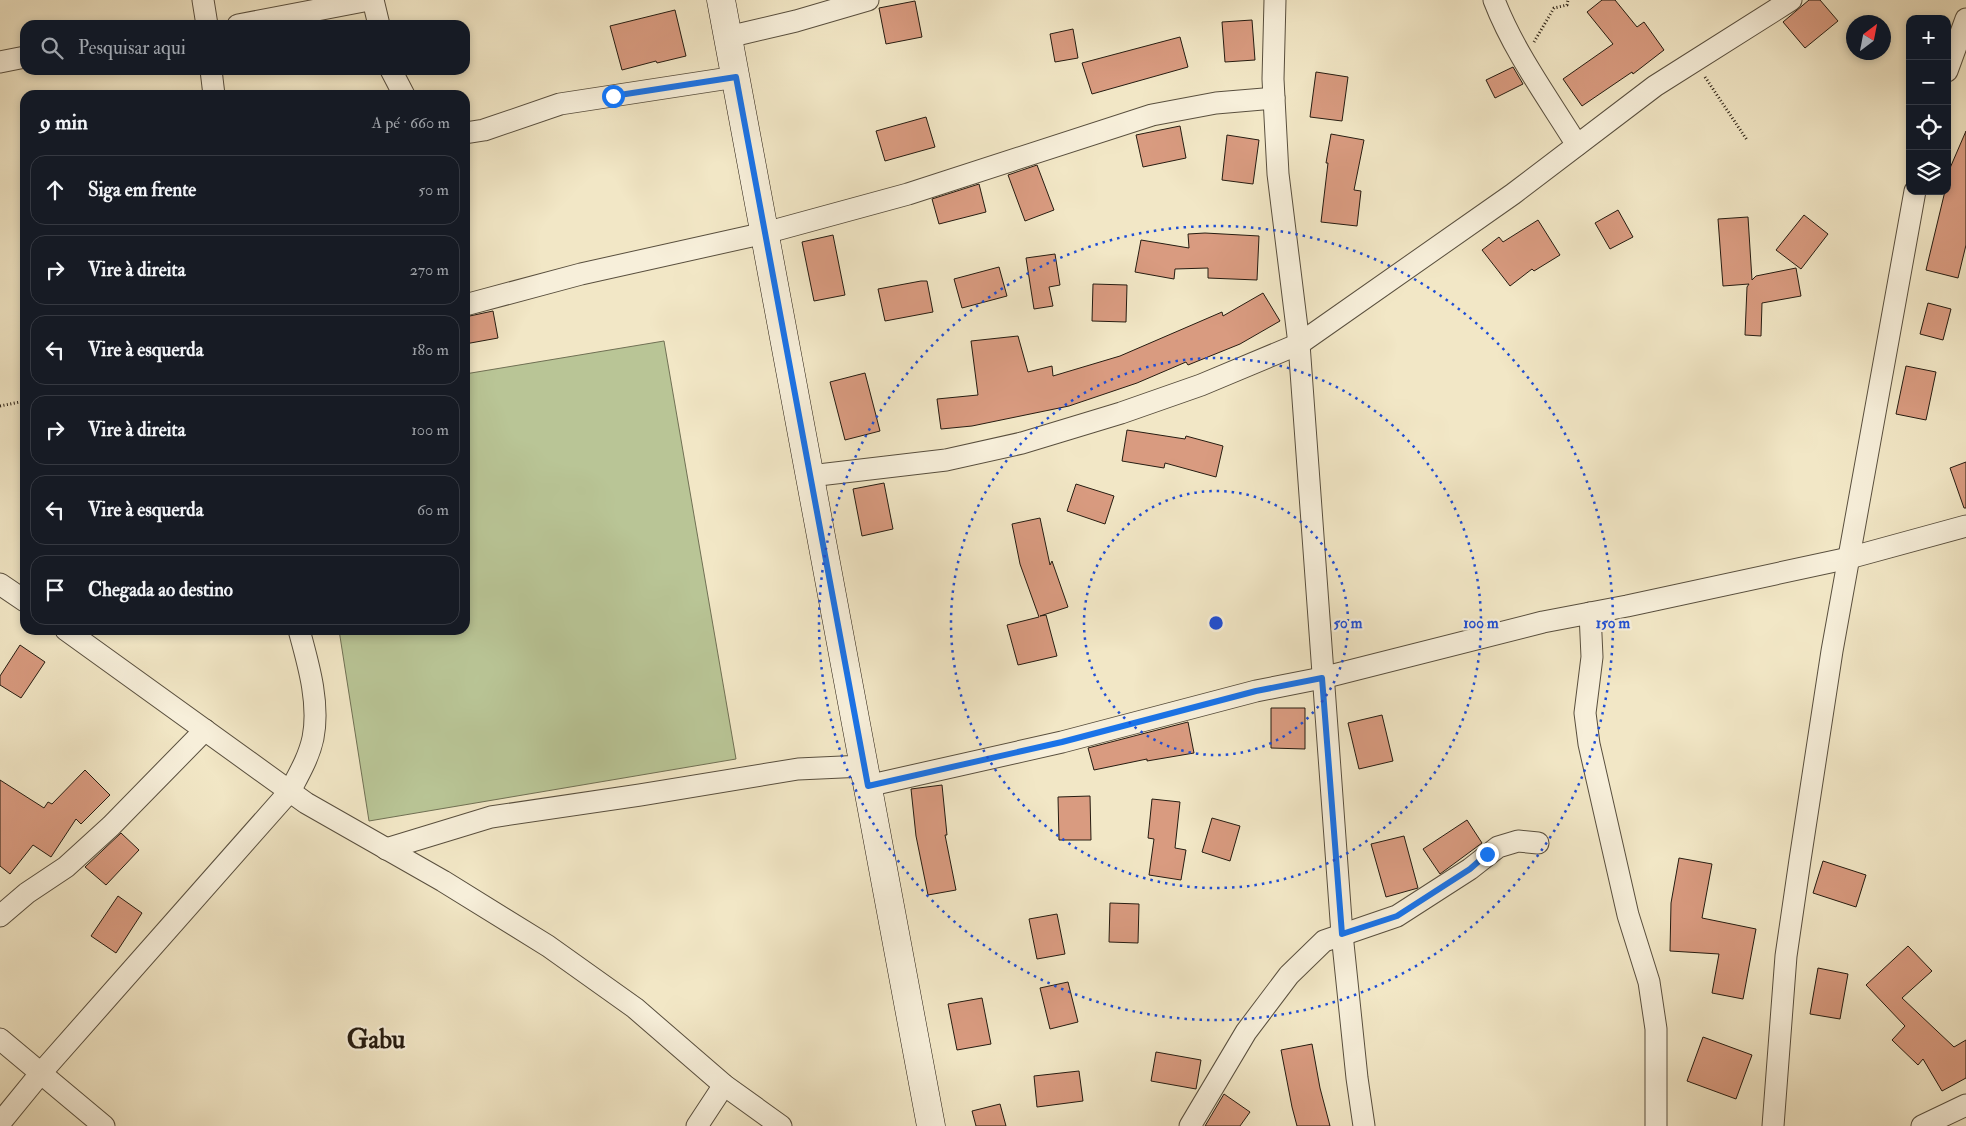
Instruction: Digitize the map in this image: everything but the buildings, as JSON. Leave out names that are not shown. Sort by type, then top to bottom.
[{"type":"main road","points":[[721,0],[931,1126]]},
{"type":"street","points":[[203,0],[206,20]]},
{"type":"street","points":[[264,20],[368,0]]},
{"type":"street","points":[[372,0],[378,20]]},
{"type":"street","points":[[728,37],[796,22],[868,0]]},
{"type":"street","points":[[1276,0],[1274,98],[1278,174],[1299,344],[1342,934],[1356,1078],[1364,1126]]},
{"type":"street","points":[[1494,0],[1502,21],[1524,60],[1577,145]]},
{"type":"street","points":[[810,476],[946,460],[1022,443],[1121,413],[1201,384],[1299,344],[1513,194],[1655,86],[1791,0]]},
{"type":"street","points":[[1951,60],[1966,19]]},
{"type":"street","points":[[0,62],[20,58]]},
{"type":"street","points":[[212,75],[214,90]]},
{"type":"street","points":[[394,75],[401,90]]},
{"type":"street","points":[[470,132],[484,130],[560,104],[736,77]]},
{"type":"street","points":[[470,304],[581,274],[765,233],[908,194],[1152,114],[1216,103],[1274,98]]},
{"type":"street","points":[[1773,1126],[1786,956],[1849,558],[1914,195]]},
{"type":"street","points":[[386,849],[491,817],[798,769],[866,776],[1062,742],[1256,691],[1322,678],[1543,622],[1849,558],[1966,526]]},
{"type":"street","points":[[0,584],[20,598]]},
{"type":"street","points":[[1590,613],[1592,657],[1585,712],[1588,736],[1628,915],[1649,982],[1656,1029],[1656,1126]]},
{"type":"street","points":[[73,635],[290,791],[548,946],[636,1008],[724,1085],[781,1126]]},
{"type":"street","points":[[0,1123],[40,1074],[290,791],[308,756],[313,737],[315,713],[307,660],[300,635]]},
{"type":"street","points":[[0,916],[27,893],[66,867],[111,826],[204,730]]},
{"type":"street","points":[[1190,1126],[1246,1032],[1289,975],[1324,941],[1397,916],[1470,869],[1498,847],[1518,842],[1538,843]]},
{"type":"street","points":[[0,1039],[104,1126]]},
{"type":"street","points":[[697,1126],[724,1085]]},
{"type":"street","points":[[1922,1126],[1966,1105]]},
{"type":"path","points":[[1524,60],[1554,8],[1566,6],[1568,0]]},
{"type":"path","points":[[1695,62],[1747,140]]},
{"type":"path","points":[[0,406],[20,402]]},
{"type":"green space","points":[[664,341],[736,759],[369,821],[340,635],[470,635],[470,373]]},
{"type":"district","name":"Gabu","points":[[376,1040]]},
{"type":"route","points":[[613,96],[736,77],[868,786],[1062,742],[1256,691],[1322,678],[1342,934],[1397,916],[1470,869],[1487,854]]}]
